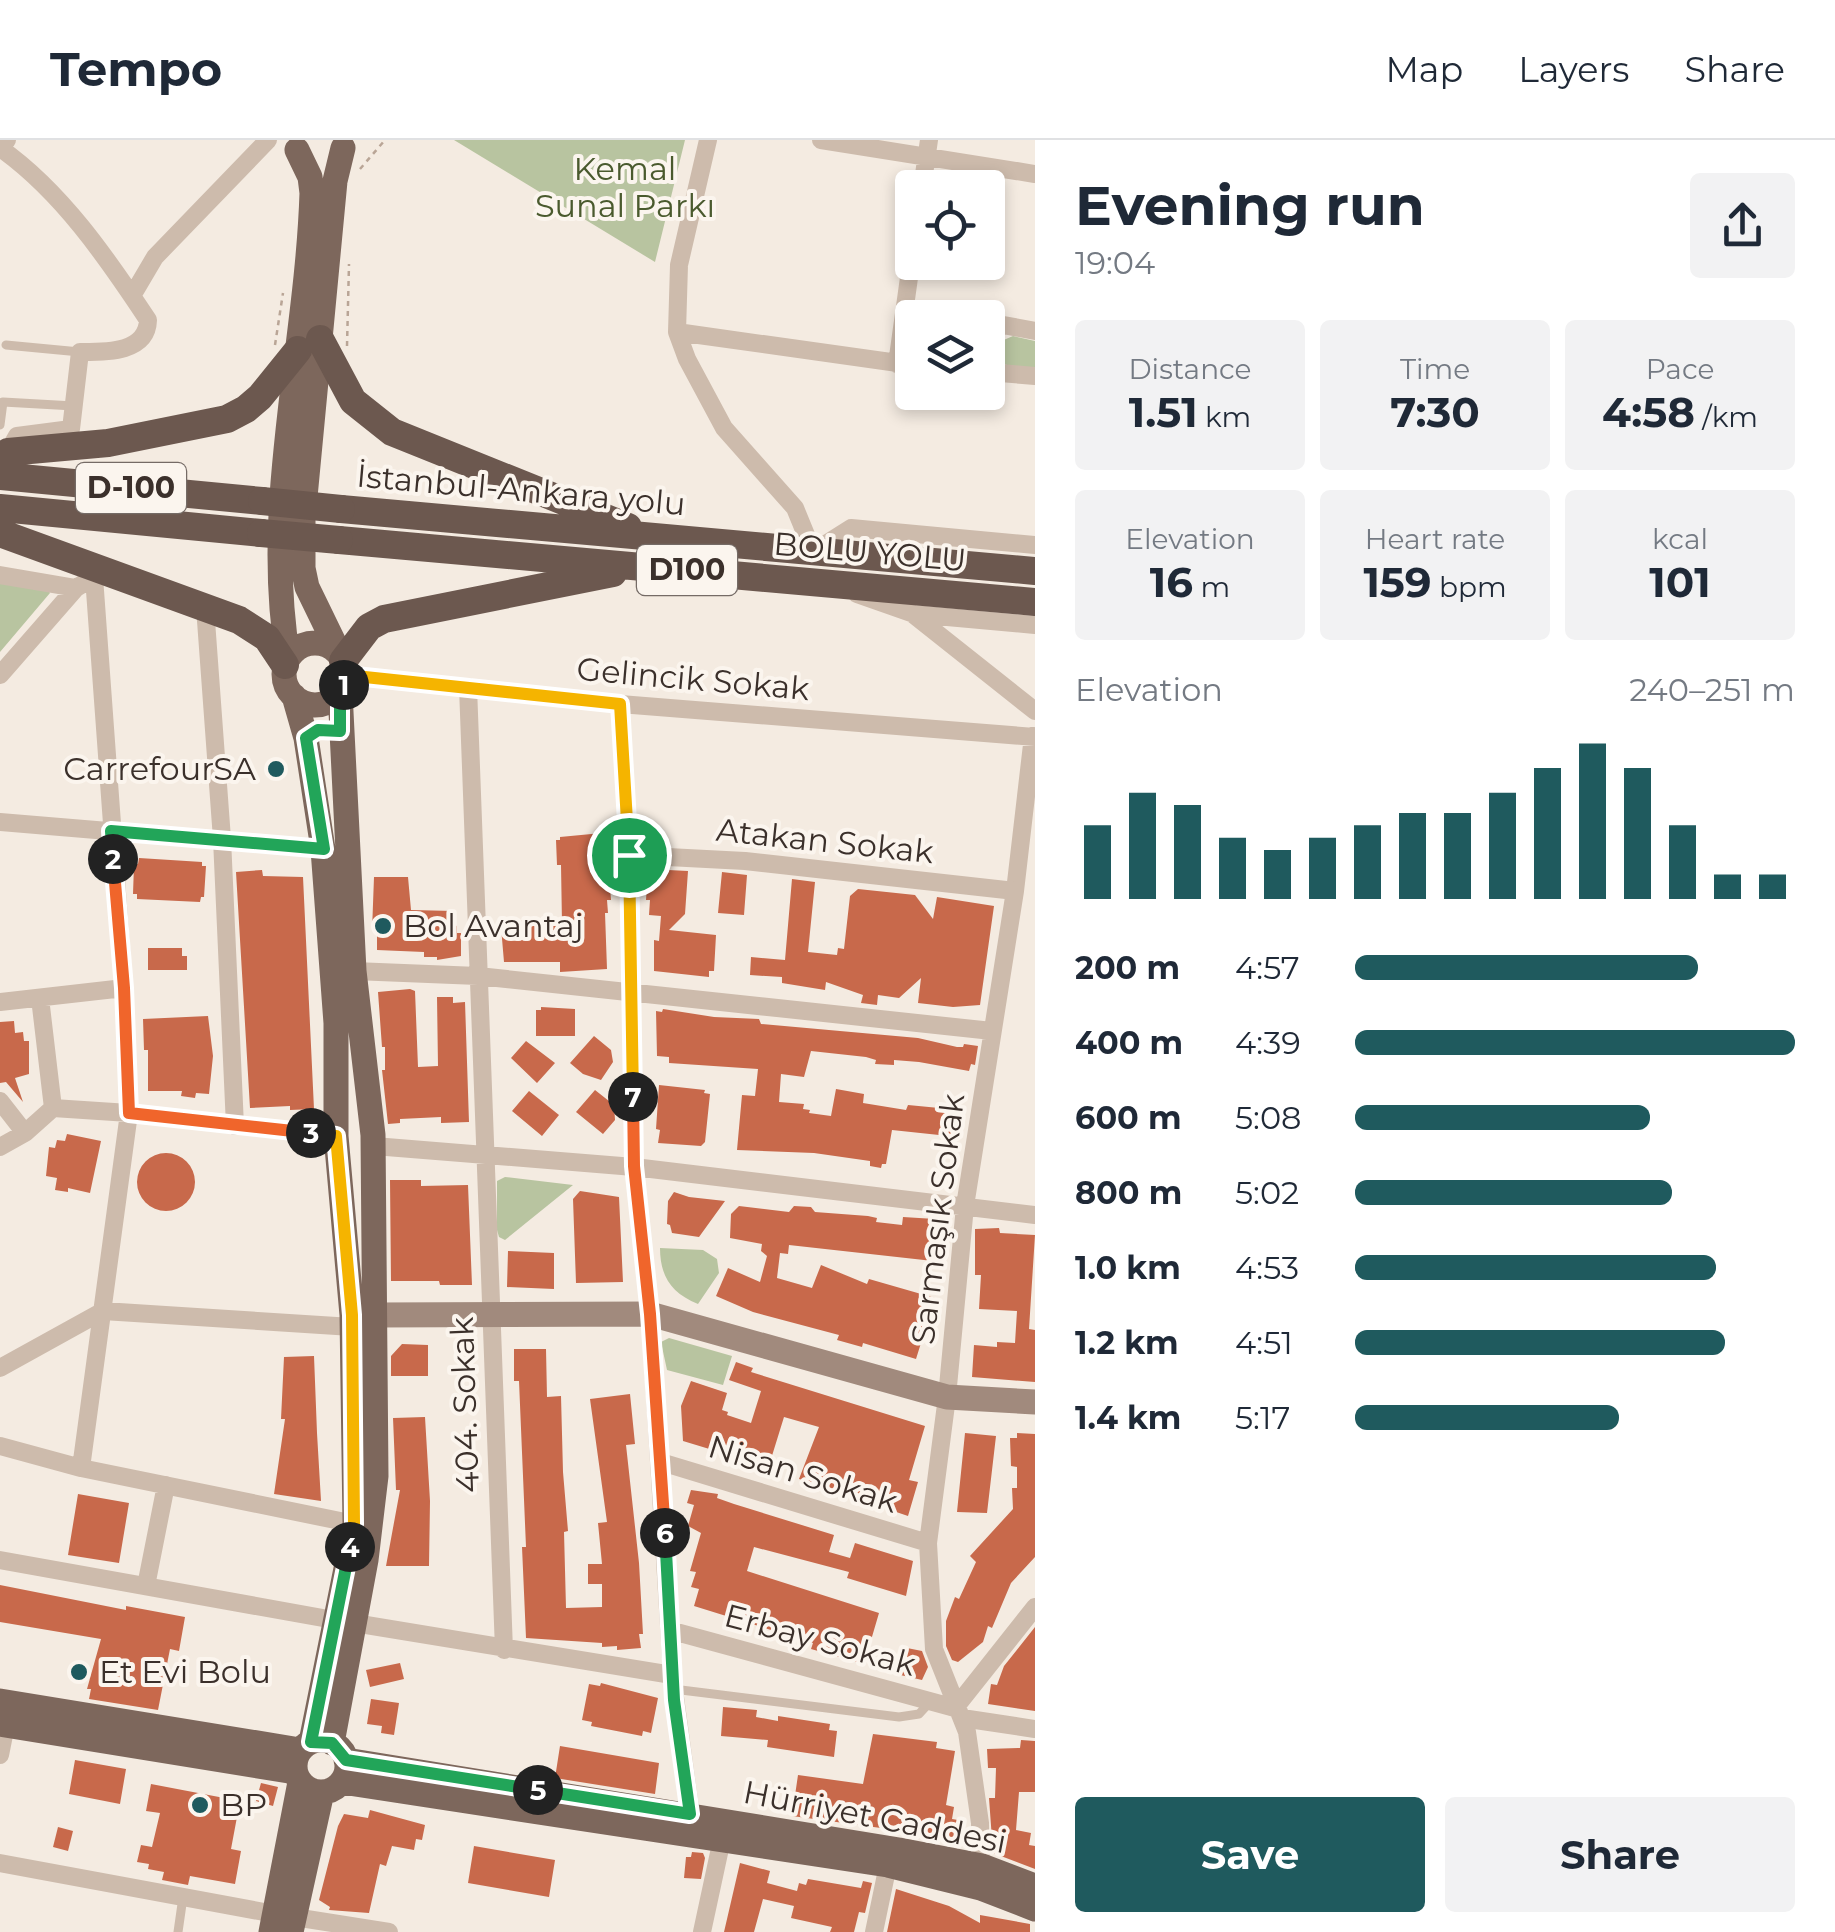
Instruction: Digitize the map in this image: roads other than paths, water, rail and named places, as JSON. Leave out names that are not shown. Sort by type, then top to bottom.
[{"type":"highway","points":[[2,454],[108,443],[227,420],[246,410],[310,348],[353,402],[392,432],[657,538]]},
{"type":"highway","name":"İstanbul-Ankara yolu","points":[[2,454],[268,517],[339,540]]},
{"type":"highway","name":"D-100","points":[[0,508],[268,517]]},
{"type":"highway","name":"İstanbul-Ankara yolu","points":[[268,517],[341,509],[1035,571]]},
{"type":"highway","points":[[8,538],[95,572],[204,607],[261,632],[287,662]]},
{"type":"highway","name":"BOLU YOLU","points":[[339,540],[1035,602]]},
{"type":"highway","points":[[343,671],[368,627],[384,619],[647,567]]},
{"type":"main road","points":[[289,145],[320,154],[349,144]]},
{"type":"main road","points":[[283,1924],[344,1622],[354,1524],[352,1327],[336,1136],[336,1023],[324,849],[306,738],[294,696],[284,678],[287,662],[268,517],[310,348],[335,181],[349,144]]},
{"type":"main road","points":[[289,145],[312,187],[303,568],[313,604],[343,671],[340,731],[354,971],[374,1146],[373,1522],[344,1622]]},
{"type":"main road","points":[[287,662],[299,647],[314,643],[329,646],[343,671]]},
{"type":"main road","points":[[294,696],[318,705],[330,701],[343,671]]},
{"type":"main road","points":[[306,738],[318,730],[340,731]]},
{"type":"main road","points":[[376,1315],[650,1314],[947,1397],[1035,1402]]},
{"type":"main road","name":"Hürriyet Caddesi","points":[[2,1716],[318,1765],[690,1814],[981,1877],[1035,1909]]},
{"type":"main road","name":"Hürriyet Caddesi","points":[[318,1765],[722,1839],[1035,1886]]},
{"type":"street","points":[[2,454],[17,436],[71,429],[80,352],[107,352],[140,341],[147,332],[148,320],[65,208],[28,168],[0,148],[7,140]]},
{"type":"street","points":[[132,296],[155,257],[268,140]]},
{"type":"street","points":[[708,140],[679,266],[677,332],[686,359],[724,428],[794,508],[813,552],[851,528],[1035,545]]},
{"type":"street","points":[[821,140],[928,148],[1035,174]]},
{"type":"street","points":[[1005,325],[1035,330]]},
{"type":"street","points":[[677,332],[895,363]]},
{"type":"street","points":[[1005,373],[1035,376]]},
{"type":"street","points":[[0,674],[95,572]]},
{"type":"street","points":[[81,1468],[129,1113],[95,572]]},
{"type":"street","points":[[0,576],[76,588]]},
{"type":"street","points":[[829,584],[914,614],[1035,625]]},
{"type":"street","points":[[204,607],[222,839],[235,1126]]},
{"type":"street","points":[[914,614],[1035,711]]},
{"type":"street","name":"Gelincik Sokak","points":[[343,671],[620,704],[1034,737]]},
{"type":"street","name":"404. Sokak","points":[[468,687],[504,1650]]},
{"type":"street","points":[[620,704],[629,855],[634,1166],[650,1314],[673,1682],[690,1814]]},
{"type":"street","name":"Sarmaşık Sokak","points":[[981,1877],[980,1823],[967,1732],[934,1649],[928,1543],[965,1206],[1016,891],[1034,737]]},
{"type":"street","points":[[0,822],[324,849]]},
{"type":"street","name":"Atakan Sokak","points":[[629,855],[746,862],[1016,891]]},
{"type":"street","points":[[354,971],[478,976],[992,1031]]},
{"type":"street","points":[[0,1002],[124,988]]},
{"type":"street","points":[[40,998],[53,1108]]},
{"type":"street","points":[[0,1101],[25,1133]]},
{"type":"street","points":[[0,1146],[25,1133],[53,1108],[336,1136]]},
{"type":"street","points":[[374,1146],[487,1158],[634,1166],[1035,1215]]},
{"type":"street","points":[[0,1368],[103,1311],[352,1327]]},
{"type":"street","points":[[0,1446],[81,1468],[354,1524]]},
{"type":"street","name":"Nisan Sokak","points":[[661,1462],[928,1543]]},
{"type":"street","points":[[146,1586],[166,1485]]},
{"type":"street","points":[[0,1560],[673,1682]]},
{"type":"street","points":[[958,1713],[1035,1607]]},
{"type":"street","name":"Erbay Sokak","points":[[670,1630],[931,1701],[958,1713],[1035,1729]]},
{"type":"street","points":[[0,1755],[2,1716]]},
{"type":"street","points":[[702,1932],[722,1839]]},
{"type":"street","points":[[0,1863],[183,1897],[283,1924],[378,1931]]},
{"type":"street","points":[[874,1932],[888,1865]]},
{"type":"lane","points":[[6,346],[80,352]]},
{"type":"lane","points":[[2,454],[2,402],[74,406]]},
{"type":"lane","points":[[673,1682],[899,1717],[919,1714],[931,1701]]},
{"type":"lane","points":[[178,1932],[183,1897]]},
{"type":"place","name":"CarrefourSA","points":[[276,769]]},
{"type":"place","name":"Bol Avantaj","points":[[383,926]]},
{"type":"place","name":"Et Evi Bolu","points":[[79,1672]]},
{"type":"place","name":"BP","points":[[200,1805]]},
{"type":"park label","name":"Kemal Sunal Parkı","points":[[625,188]]}]
